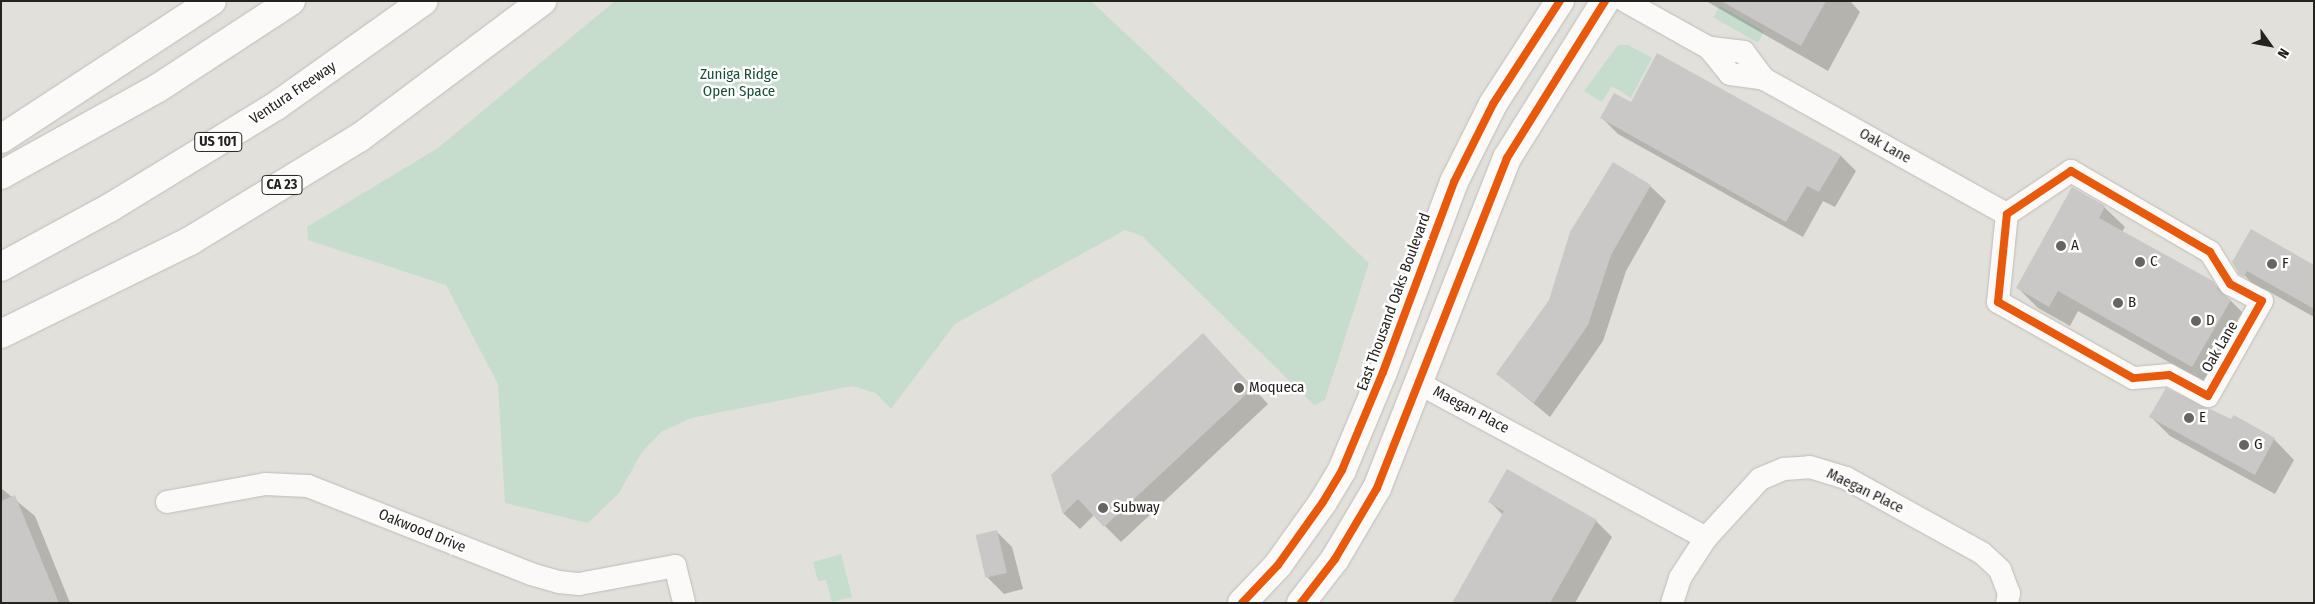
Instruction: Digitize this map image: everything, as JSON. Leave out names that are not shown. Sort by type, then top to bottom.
[{"type":"main road","points":[[1,139],[212,1]]},
{"type":"main road","points":[[1,174],[158,88],[291,1]]},
{"type":"main road","name":"Ventura Freeway","points":[[1,268],[111,207],[276,106],[424,1]]},
{"type":"main road","name":"CA 23","points":[[1,334],[190,241],[359,138],[542,1]]},
{"type":"main road","name":"East Thousand Oaks Boulevard","points":[[1242,603],[1278,565],[1323,502],[1342,470],[1383,372],[1454,182],[1493,104],[1560,1]]},
{"type":"main road","points":[[1300,603],[1335,559],[1378,488],[1420,384],[1472,242],[1507,158],[1605,1]]},
{"type":"street","name":"Oak Lane","points":[[1625,1],[1709,48],[1744,52],[1764,78],[2007,214]]},
{"type":"street","name":"Oak Lane","points":[[2071,171],[2210,252],[2230,284],[2262,301],[2208,396],[2169,375],[2132,378],[1998,302],[2007,214],[2071,171]]},
{"type":"street","name":"Maegan Place","points":[[1420,384],[1706,538]]},
{"type":"street","name":"Maegan Place","points":[[1672,603],[1680,578],[1706,538],[1760,479],[1784,469],[1810,467],[1828,470],[1982,553],[2000,570],[2009,592],[2007,603]]},
{"type":"street","name":"Oakwood Drive","points":[[167,502],[265,484],[308,486],[531,574],[559,582],[579,584],[675,566],[684,603]]},
{"type":"green space","name":"Zuniga Ridge Open Space","points":[[615,1],[1091,1],[1369,263],[1325,400],[1314,405],[1142,236],[1125,230],[955,324],[891,409],[876,393],[852,386],[691,418],[661,432],[642,452],[619,493],[588,523],[505,503],[498,384],[446,285],[308,240],[307,227],[438,148]]},
{"type":"green space","points":[[1720,6],[1764,32],[1758,43],[1714,17]]},
{"type":"green space","points":[[1618,45],[1628,45],[1652,58],[1631,98],[1612,86],[1602,102],[1584,91]]},
{"type":"green space","points":[[841,554],[852,597],[832,602],[826,580],[818,581],[813,562]]},
{"type":"building","points":[[1721,1],[1826,1],[1801,46]]},
{"type":"building","points":[[1657,53],[1841,155],[1819,192],[1807,186],[1786,222],[1600,118],[1614,93],[1631,102]]},
{"type":"building","points":[[1613,162],[1651,185],[1611,255],[1588,325],[1534,403],[1496,374],[1549,300],[1570,232]]},
{"type":"building","points":[[2072,187],[2105,206],[2099,218],[2213,281],[2219,291],[2231,300],[2192,367],[2058,291],[2049,307],[2016,288]]},
{"type":"building","name":"F","points":[[2251,229],[2314,265],[2314,309],[2247,271],[2244,277],[2239,274],[2232,262]]},
{"type":"building","points":[[1203,333],[1253,388],[1104,527],[1078,499],[1063,514],[1051,475]]},
{"type":"building","points":[[2166,388],[2231,419],[2234,415],[2275,438],[2255,475],[2149,417]]},
{"type":"building","points":[[1507,469],[1597,520],[1550,603],[1452,603],[1504,511],[1488,502]]},
{"type":"building","points":[[15,495],[59,603],[1,603],[1,501]]},
{"type":"building","points":[[997,530],[1007,573],[985,578],[976,535]]},
{"type":"cycle path","points":[[1242,603],[1278,565],[1323,502],[1342,470],[1383,372],[1454,182],[1493,104],[1560,1]]},
{"type":"cycle path","points":[[1301,603],[1335,559],[1377,488],[1507,158],[1605,1]]},
{"type":"cycle path","points":[[2071,171],[2210,252],[2230,284],[2262,301],[2208,396],[2169,375],[2133,378],[1998,302],[2007,214],[2071,171]]},
{"type":"place","name":"A","points":[[2061,246]]},
{"type":"place","name":"C","points":[[2140,262]]},
{"type":"place","name":"F","points":[[2272,264]]},
{"type":"place","name":"B","points":[[2118,303]]},
{"type":"place","name":"D","points":[[2196,321]]},
{"type":"place","name":"Moqueca","points":[[1239,388]]},
{"type":"place","name":"E","points":[[2189,418]]},
{"type":"place","name":"G","points":[[2244,445]]},
{"type":"place","name":"Subway","points":[[1103,508]]}]
